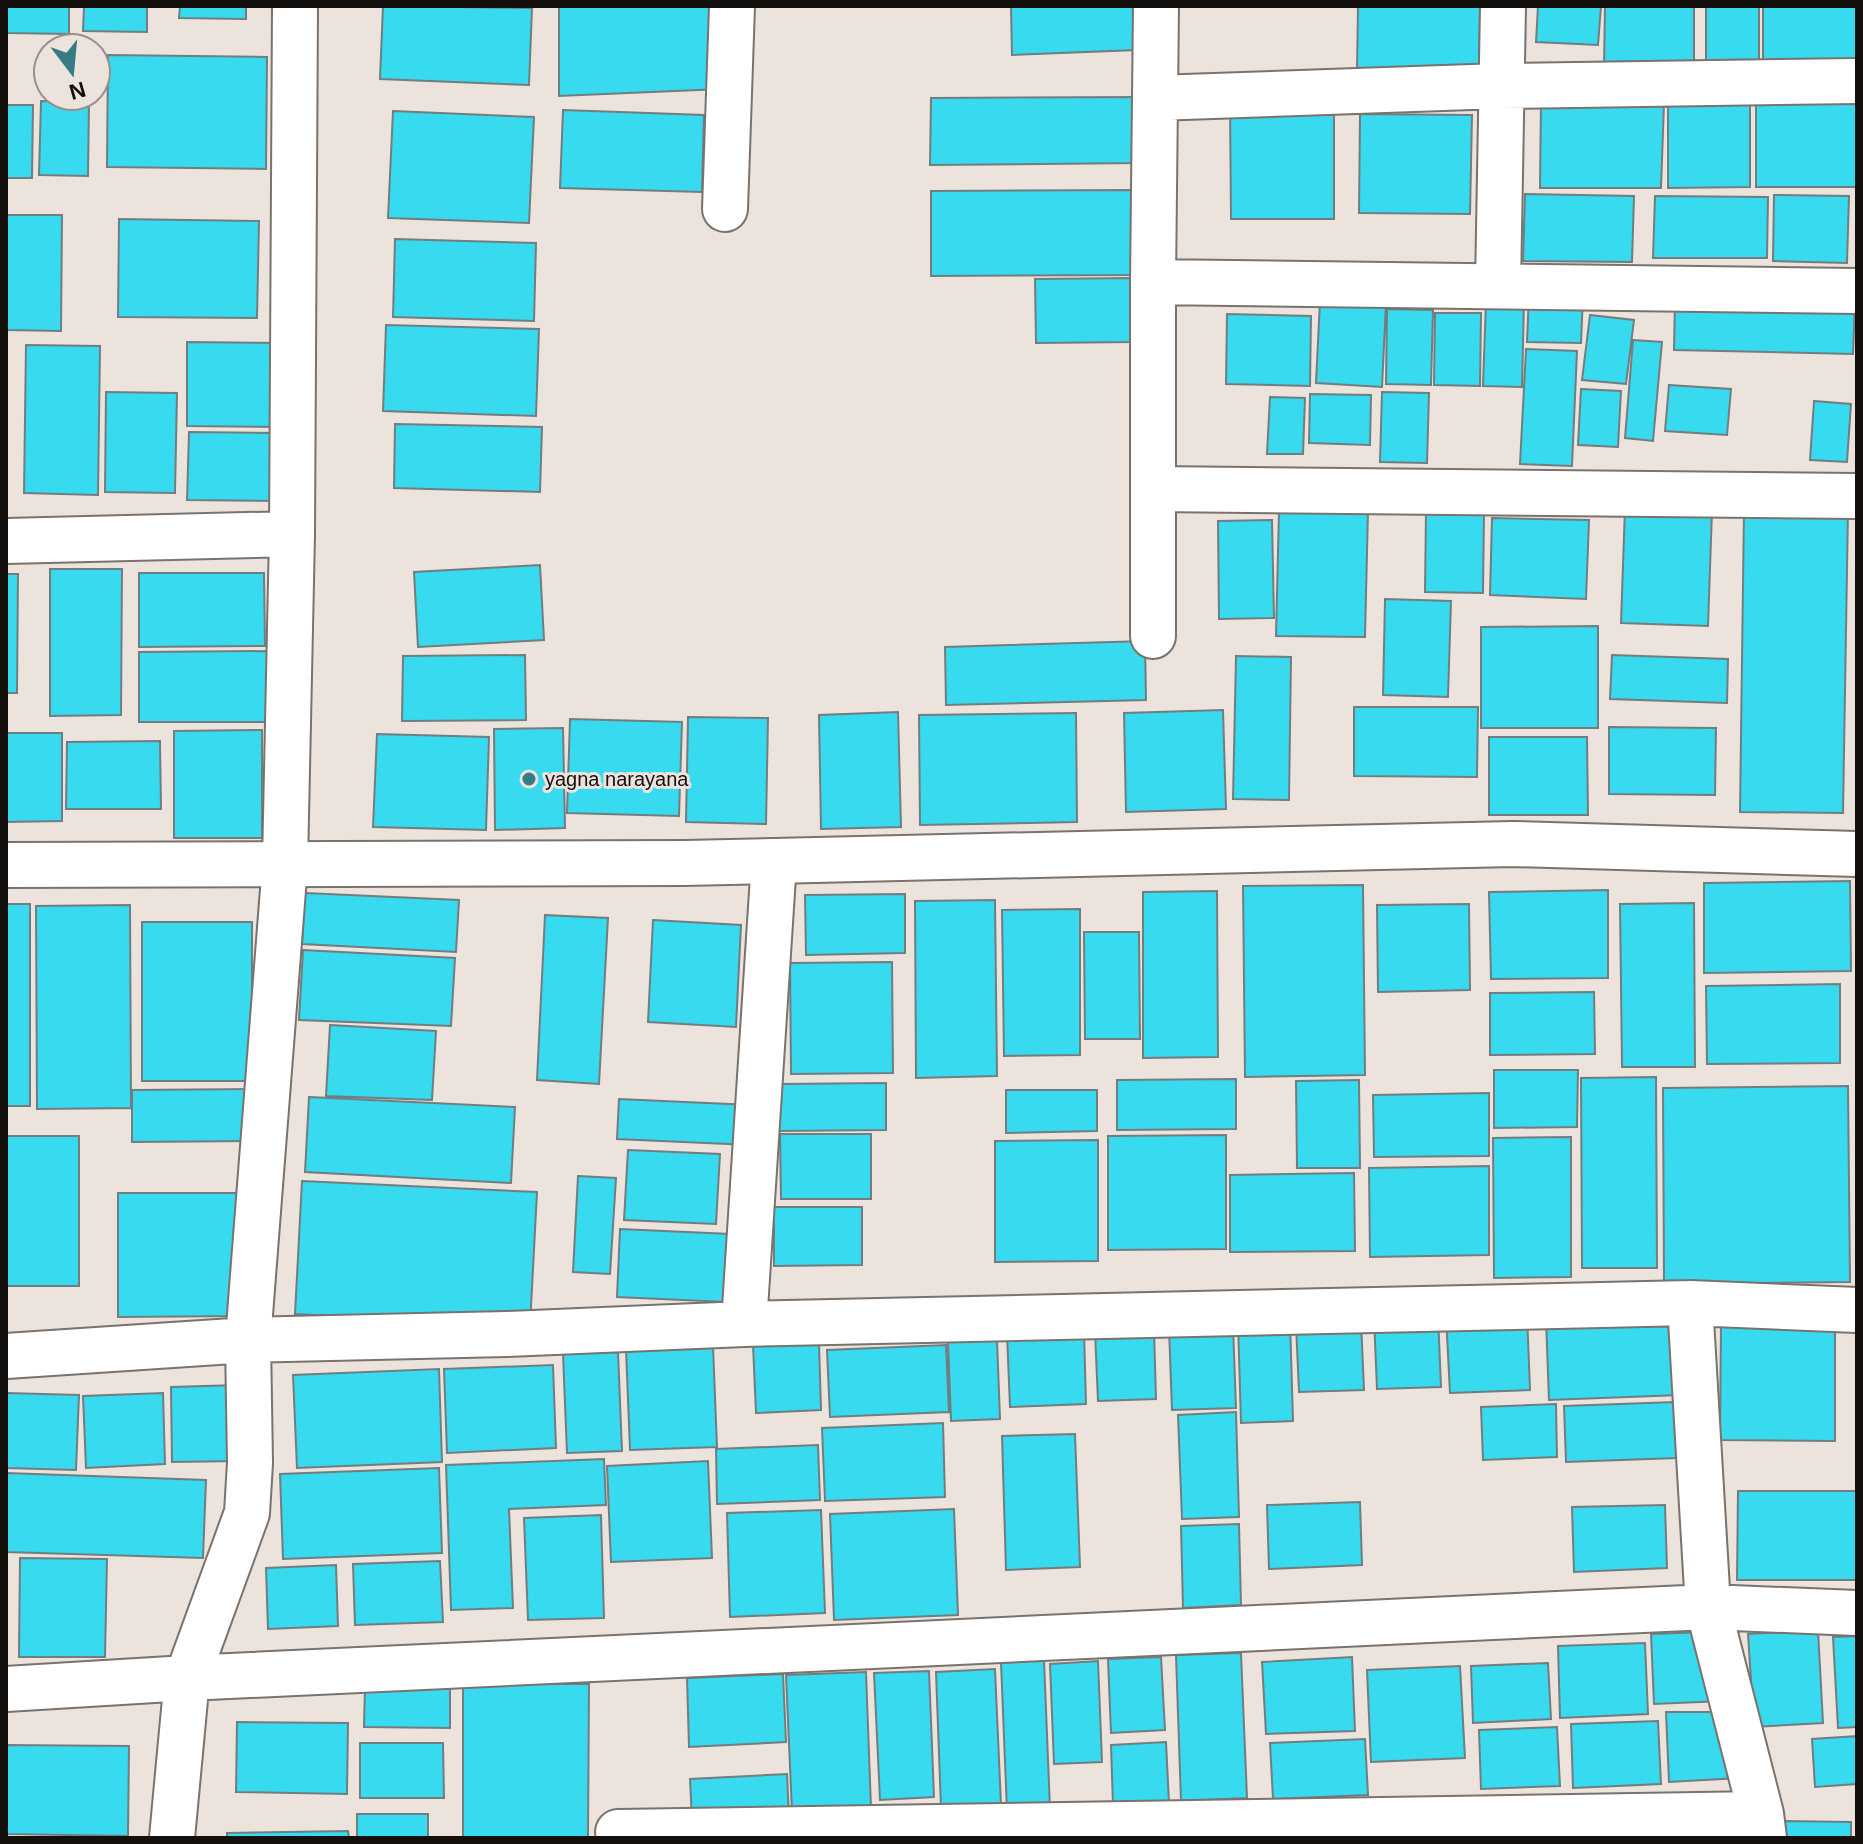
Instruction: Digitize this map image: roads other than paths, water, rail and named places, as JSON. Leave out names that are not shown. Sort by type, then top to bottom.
[{"type":"street","points":[[172,1838],[187,1678],[247,1513],[250,1463],[248,1340],[285,864],[292,534],[295,6]]},
{"type":"street","points":[[725,209],[732,6]]},
{"type":"street","points":[[1153,636],[1156,6]]},
{"type":"street","points":[[1498,286],[1503,6]]},
{"type":"street","points":[[1155,98],[1501,86],[1857,81]]},
{"type":"street","points":[[1153,282],[1857,291]]},
{"type":"street","points":[[1154,489],[1857,496]]},
{"type":"street","points":[[6,541],[292,534]]},
{"type":"street","points":[[6,865],[774,861],[1513,844],[1857,854]]},
{"type":"street","points":[[744,1324],[774,861]]},
{"type":"street","points":[[618,1832],[1763,1826],[1708,1607],[1690,1303]]},
{"type":"street","points":[[6,1356],[248,1340],[744,1324],[1690,1303],[1857,1310]]},
{"type":"street","points":[[6,1689],[1708,1607],[1857,1613]]},
{"type":"place","name":"yagna narayana","points":[[529,779]]}]
